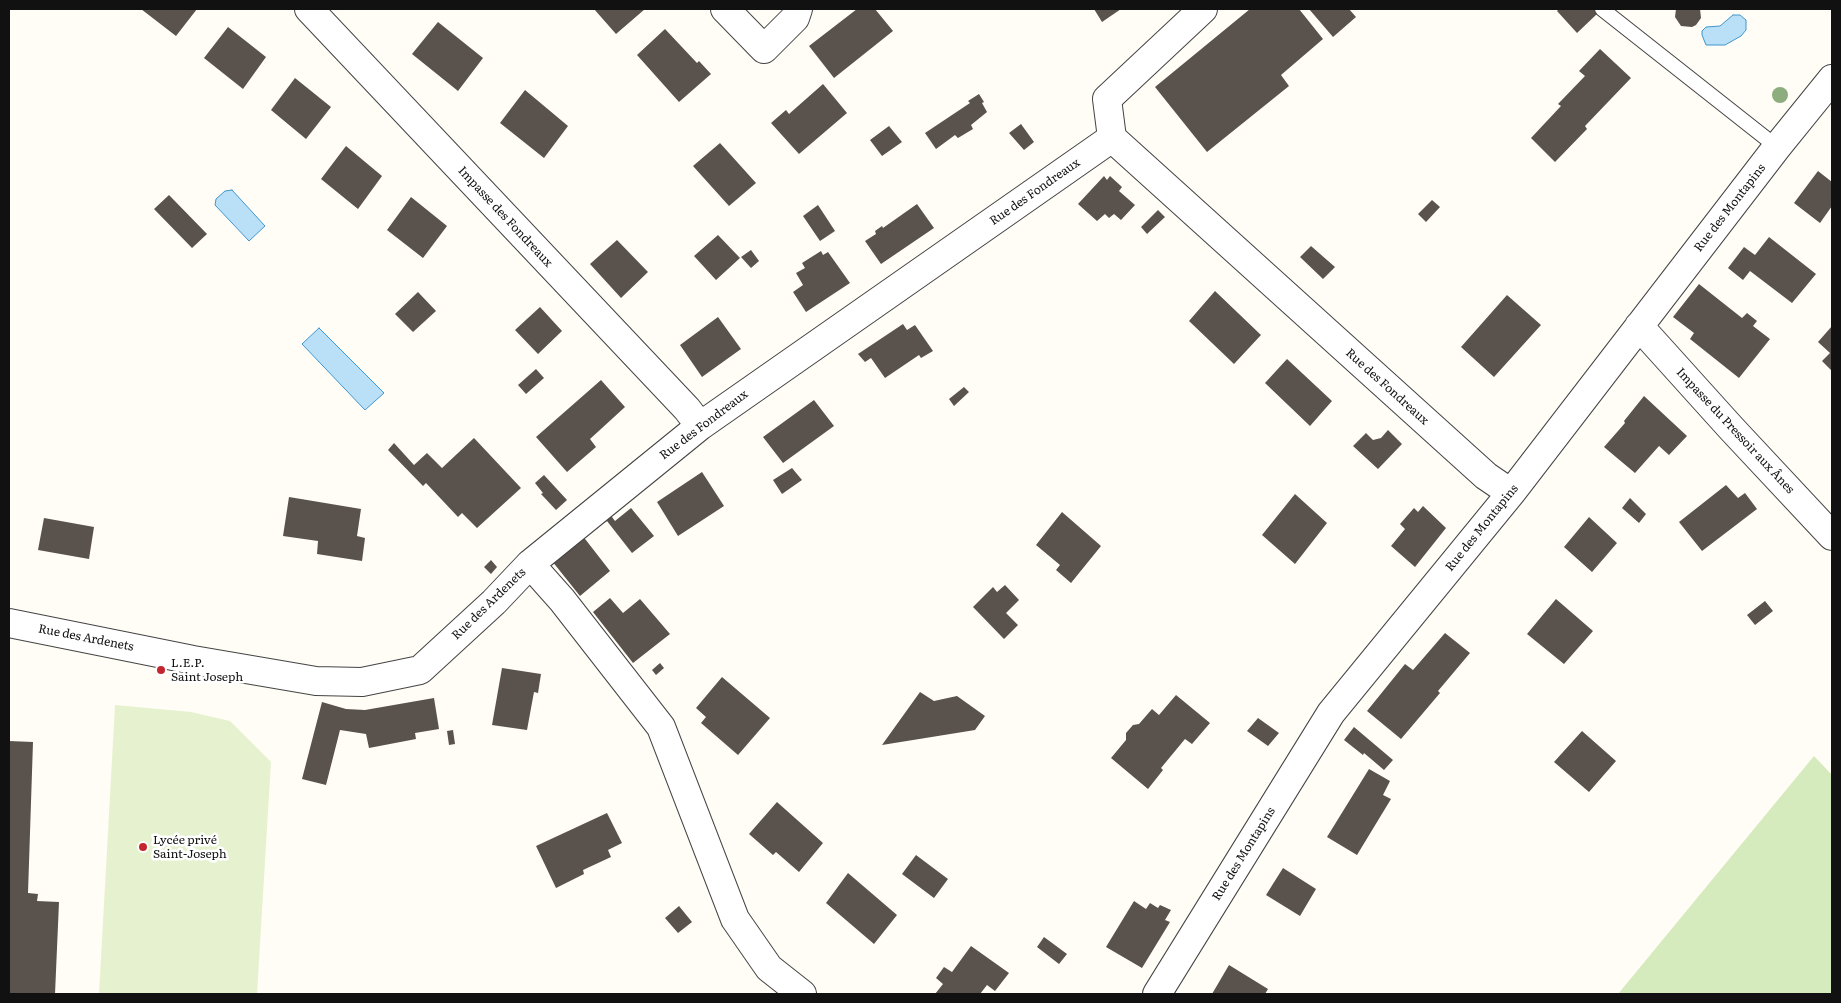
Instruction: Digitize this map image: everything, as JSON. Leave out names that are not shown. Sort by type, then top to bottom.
[{"type":"street","name":"Impasse des Fondreaux","points":[[309,9],[666,387],[700,426]]},
{"type":"street","points":[[725,9],[764,49],[795,18],[798,9]]},
{"type":"street","points":[[1112,138],[1107,99],[1203,9]]},
{"type":"street","name":"Rue des Montapins","points":[[1157,994],[1330,713],[1511,493],[1832,79]]},
{"type":"street","name":"Rue des Fondreaux","points":[[530,564],[700,426],[1112,138],[1486,476],[1511,493]]},
{"type":"street","name":"Impasse du Pressoir aux Ânes","points":[[1639,326],[1832,536]]},
{"type":"street","name":"Rue des Ardenets","points":[[9,623],[193,660],[316,681],[362,682],[420,670],[494,602],[530,564],[562,600],[661,727],[735,919],[769,968],[802,994]]},
{"type":"lane","points":[[1602,9],[1777,148]]},
{"type":"green space","points":[[115,705],[191,712],[230,721],[271,762],[257,994],[99,994]]},
{"type":"green space","points":[[1814,756],[1832,775],[1832,994],[1618,994]]},
{"type":"water","points":[[1733,15],[1740,15],[1746,20],[1746,30],[1741,36],[1725,45],[1706,45],[1702,31],[1706,27],[1720,26]]},
{"type":"water","points":[[232,190],[265,226],[249,241],[215,205],[216,199],[225,191]]},
{"type":"water","points":[[319,328],[384,393],[365,410],[302,344]]},
{"type":"building","points":[[141,9],[197,9],[176,36]]},
{"type":"building","points":[[594,9],[645,9],[616,34]]},
{"type":"building","points":[[857,9],[875,9],[893,31],[834,78],[809,46]]},
{"type":"building","points":[[1094,9],[1121,9],[1102,22]]},
{"type":"building","points":[[1250,9],[1299,9],[1323,39],[1281,75],[1289,86],[1207,152],[1155,87]]},
{"type":"building","points":[[1309,9],[1349,9],[1356,17],[1333,37]]},
{"type":"building","points":[[1559,9],[1593,9],[1598,13],[1577,33],[1557,11]]},
{"type":"building","points":[[1676,9],[1700,9],[1701,18],[1692,27],[1681,26],[1675,17]]},
{"type":"building","points":[[438,22],[483,58],[458,91],[412,54]]},
{"type":"building","points":[[228,27],[266,57],[243,89],[204,58]]},
{"type":"building","points":[[665,29],[697,63],[699,61],[711,74],[679,102],[637,55]]},
{"type":"building","points":[[1600,49],[1631,78],[1585,126],[1587,129],[1555,162],[1531,138],[1561,106],[1558,104],[1585,76],[1579,71]]},
{"type":"building","points":[[295,78],[331,107],[306,139],[271,110]]},
{"type":"building","points":[[823,84],[847,113],[799,154],[771,123],[786,110],[789,114]]},
{"type":"building","points":[[525,90],[568,126],[544,158],[500,123]]},
{"type":"building","points":[[979,94],[987,112],[971,125],[973,129],[958,138],[955,135],[936,149],[925,133],[970,103],[968,101]]},
{"type":"building","points":[[1021,124],[1034,142],[1024,150],[1009,133]]},
{"type":"building","points":[[889,126],[902,142],[882,156],[870,140]]},
{"type":"building","points":[[720,143],[756,183],[729,206],[693,166]]},
{"type":"building","points":[[346,146],[382,176],[358,209],[321,179]]},
{"type":"building","points":[[1818,171],[1832,182],[1832,206],[1820,223],[1794,203]]},
{"type":"building","points":[[1104,176],[1107,180],[1110,176],[1122,187],[1119,191],[1135,205],[1121,220],[1114,214],[1109,218],[1105,214],[1097,221],[1078,204]]},
{"type":"building","points":[[169,195],[207,234],[192,248],[154,209]]},
{"type":"building","points":[[411,197],[447,226],[423,258],[387,230]]},
{"type":"building","points":[[1432,200],[1440,207],[1426,222],[1418,214]]},
{"type":"building","points":[[917,204],[934,228],[881,264],[865,241],[876,234],[875,231],[882,226],[883,228]]},
{"type":"building","points":[[818,205],[835,231],[820,241],[803,216]]},
{"type":"building","points":[[1158,210],[1165,217],[1147,234],[1141,227]]},
{"type":"building","points":[[718,235],[740,258],[716,280],[694,256]]},
{"type":"building","points":[[1769,237],[1816,274],[1792,303],[1750,271],[1743,280],[1728,268],[1744,247],[1755,255]]},
{"type":"building","points":[[617,240],[648,272],[621,298],[590,264]]},
{"type":"building","points":[[1311,246],[1335,267],[1323,279],[1300,257]]},
{"type":"building","points":[[751,250],[759,261],[751,268],[741,257]]},
{"type":"building","points":[[821,251],[823,255],[828,252],[850,283],[806,312],[793,292],[803,285],[796,273],[805,268],[802,263]]},
{"type":"building","points":[[1699,284],[1742,318],[1747,313],[1757,321],[1753,326],[1770,339],[1739,378],[1690,339],[1694,333],[1673,317]]},
{"type":"building","points":[[1215,291],[1261,335],[1234,364],[1189,321]]},
{"type":"building","points":[[418,292],[436,311],[413,332],[395,314]]},
{"type":"building","points":[[1507,295],[1541,325],[1494,377],[1461,347]]},
{"type":"building","points":[[540,307],[562,331],[538,354],[515,330]]},
{"type":"building","points":[[718,317],[741,349],[702,377],[680,345]]},
{"type":"building","points":[[903,324],[907,330],[915,325],[933,351],[921,358],[919,355],[885,378],[871,358],[865,362],[858,354]]},
{"type":"building","points":[[1832,326],[1832,371],[1822,361],[1830,353],[1818,342]]},
{"type":"building","points":[[1287,359],[1332,401],[1310,426],[1265,383]]},
{"type":"building","points":[[536,369],[544,378],[526,394],[518,385]]},
{"type":"building","points":[[601,380],[625,407],[590,439],[596,447],[567,472],[536,437]]},
{"type":"building","points":[[964,387],[969,392],[954,406],[949,399]]},
{"type":"building","points":[[1644,396],[1687,436],[1669,455],[1659,446],[1635,473],[1604,447],[1625,423],[1624,421]]},
{"type":"building","points":[[814,400],[834,426],[783,463],[763,437]]},
{"type":"building","points":[[1388,430],[1402,444],[1378,469],[1353,446],[1366,433],[1373,440],[1381,438]]},
{"type":"building","points":[[474,438],[521,488],[477,528],[462,513],[458,517],[426,483],[423,486],[388,450],[394,443],[414,465],[427,453],[442,468]]},
{"type":"building","points":[[792,468],[802,480],[782,494],[773,480]]},
{"type":"building","points":[[702,472],[724,506],[678,536],[657,502]]},
{"type":"building","points":[[544,475],[567,500],[556,510],[541,494],[543,493],[535,483]]},
{"type":"building","points":[[1726,485],[1738,498],[1745,493],[1757,509],[1702,551],[1679,522]]},
{"type":"building","points":[[1295,494],[1327,523],[1295,564],[1262,535]]},
{"type":"building","points":[[289,497],[361,509],[357,536],[365,538],[362,561],[317,554],[318,541],[283,536]]},
{"type":"building","points":[[1630,498],[1646,514],[1639,523],[1622,508]]},
{"type":"building","points":[[1423,506],[1446,528],[1415,567],[1391,546],[1405,529],[1400,524],[1414,508],[1418,512]]},
{"type":"building","points":[[631,508],[654,536],[632,553],[607,521],[604,523],[601,520],[609,513],[615,521]]},
{"type":"building","points":[[1062,512],[1101,546],[1071,583],[1056,570],[1060,565],[1036,545]]},
{"type":"building","points":[[1589,517],[1617,543],[1592,572],[1564,547]]},
{"type":"building","points":[[44,518],[94,527],[89,559],[38,550]]},
{"type":"building","points":[[582,535],[610,571],[580,596],[552,561]]},
{"type":"building","points":[[491,560],[497,567],[491,574],[484,567]]},
{"type":"building","points":[[1005,585],[1019,600],[1006,613],[1018,625],[1004,639],[973,607],[993,587],[997,592]]},
{"type":"building","points":[[610,598],[623,613],[640,599],[670,634],[633,663],[593,612]]},
{"type":"building","points":[[1556,599],[1593,631],[1564,664],[1527,634]]},
{"type":"building","points":[[1765,601],[1773,611],[1755,625],[1747,615]]},
{"type":"building","points":[[1445,633],[1470,653],[1438,691],[1440,693],[1401,739],[1367,711],[1405,664],[1413,670]]},
{"type":"building","points":[[660,663],[664,668],[656,675],[652,670]]},
{"type":"building","points":[[502,668],[541,674],[538,693],[534,692],[527,730],[492,725]]},
{"type":"building","points":[[722,677],[770,718],[738,755],[701,723],[706,717],[696,708]]},
{"type":"building","points":[[920,692],[934,701],[957,696],[985,716],[975,730],[882,745]]},
{"type":"building","points":[[1176,695],[1210,723],[1192,744],[1185,739],[1161,768],[1163,770],[1148,789],[1111,758],[1126,740],[1126,733],[1133,725],[1139,724],[1152,709],[1159,715]]},
{"type":"building","points":[[434,698],[439,729],[415,733],[416,739],[369,748],[366,734],[340,730],[326,785],[302,779],[322,702],[346,709],[365,710]]},
{"type":"building","points":[[1258,718],[1279,733],[1268,746],[1247,731]]},
{"type":"building","points":[[1354,727],[1393,760],[1384,770],[1364,753],[1363,755],[1344,740]]},
{"type":"building","points":[[453,730],[455,744],[449,745],[447,731]]},
{"type":"building","points":[[1582,731],[1616,761],[1589,792],[1554,762]]},
{"type":"building","points":[[9,741],[33,742],[28,893],[38,894],[37,901],[59,902],[55,994],[9,994]]},
{"type":"building","points":[[1369,769],[1390,781],[1383,795],[1391,799],[1357,855],[1327,837]]},
{"type":"building","points":[[777,802],[823,843],[799,872],[776,852],[773,855],[749,834]]},
{"type":"building","points":[[607,813],[622,843],[608,850],[611,857],[583,870],[584,874],[556,888],[536,846]]},
{"type":"building","points":[[916,855],[948,879],[934,898],[902,874]]},
{"type":"building","points":[[1283,868],[1316,889],[1300,916],[1266,895]]},
{"type":"building","points":[[848,873],[897,915],[874,944],[826,903]]},
{"type":"building","points":[[1134,901],[1146,909],[1150,903],[1158,908],[1160,905],[1171,910],[1165,920],[1170,922],[1142,968],[1106,947]]},
{"type":"building","points":[[679,906],[692,922],[678,933],[665,918]]},
{"type":"building","points":[[1044,937],[1067,954],[1059,964],[1037,947]]},
{"type":"building","points":[[971,946],[1009,973],[995,991],[987,985],[980,994],[935,994],[943,984],[936,978],[944,967],[952,972]]},
{"type":"building","points":[[1229,965],[1268,989],[1265,994],[1212,994]]},
{"type":"place","name":"L.E.P. Saint Joseph","points":[[161,670]]},
{"type":"place","name":"Lycée privé Saint-Joseph","points":[[143,847]]}]
